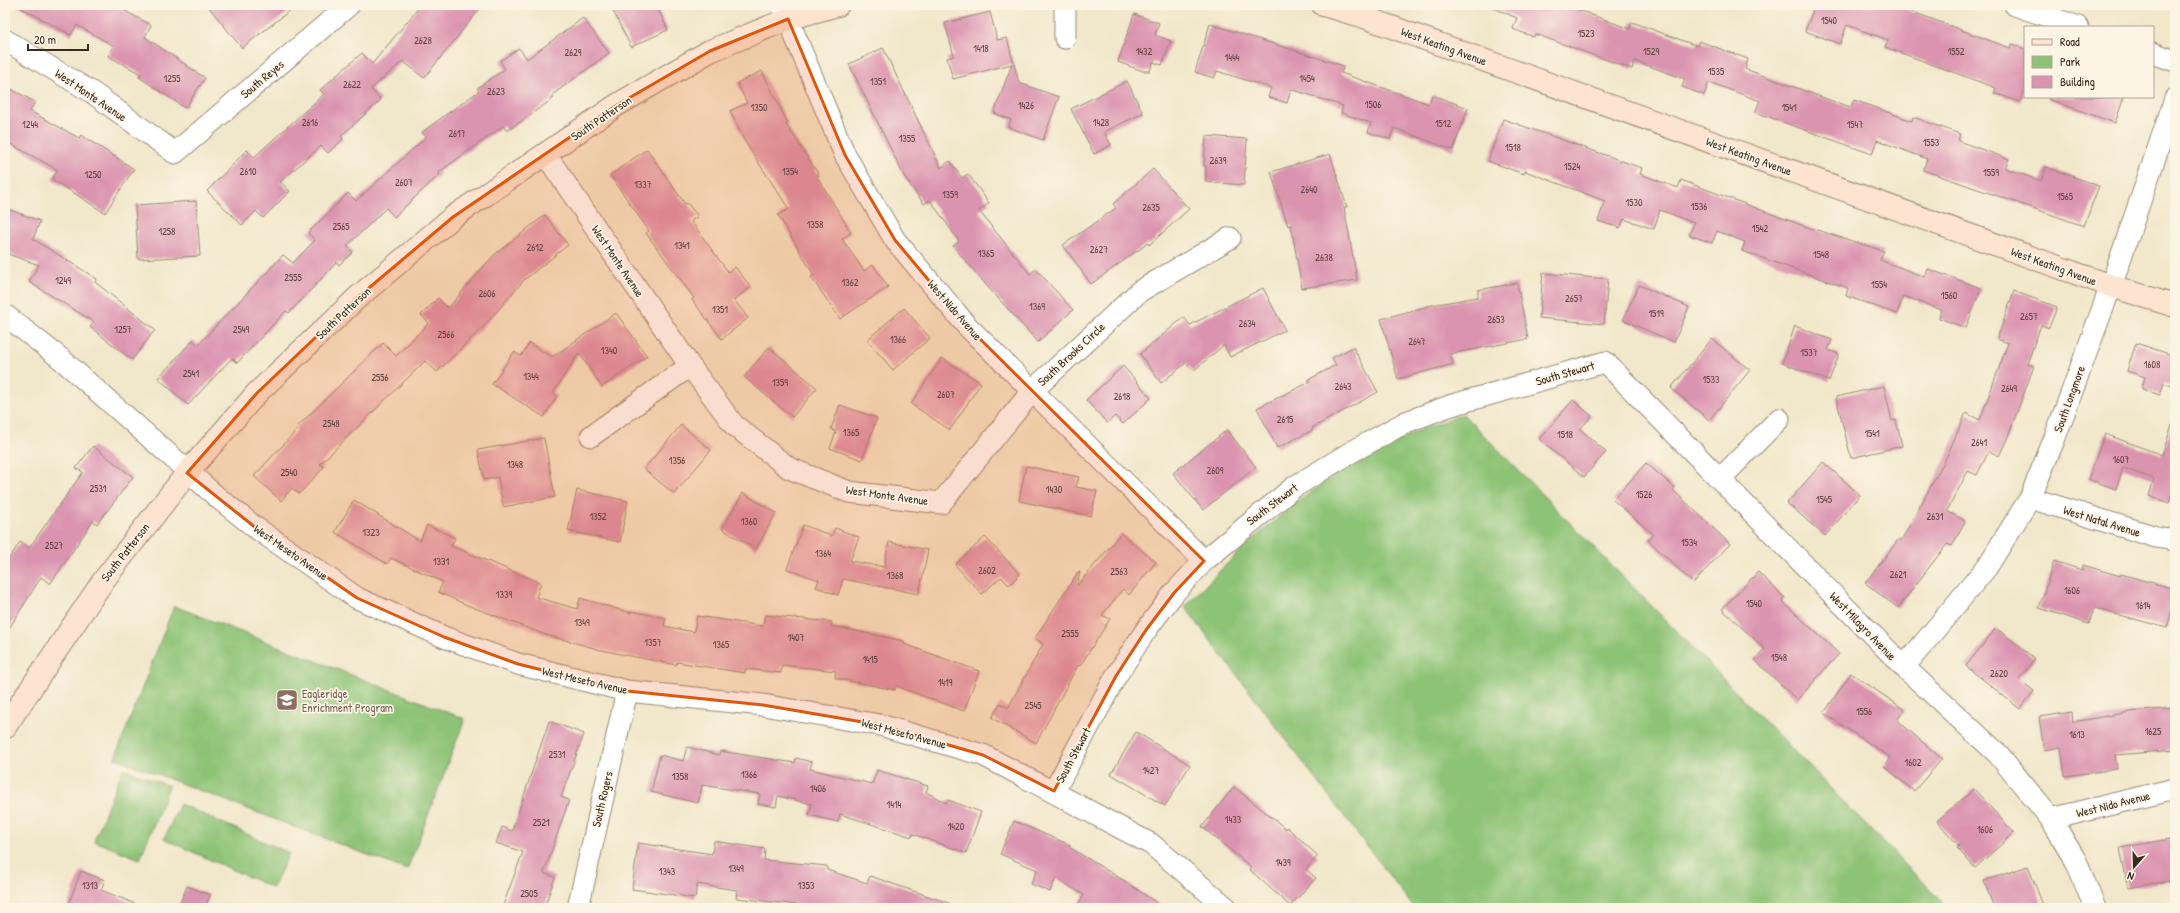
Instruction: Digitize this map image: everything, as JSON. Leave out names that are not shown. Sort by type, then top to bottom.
[{"type":"street","name":"South Reyes","points":[[175,153],[349,5]]},
{"type":"street","points":[[785,12],[838,5]]},
{"type":"street","points":[[1065,5],[1065,38]]},
{"type":"street","name":"West Keating Avenue","points":[[1323,5],[1363,10],[2111,286],[2175,306]]},
{"type":"street","points":[[2015,5],[2075,26]]},
{"type":"street","name":"South Patterson","points":[[5,727],[103,581],[188,473],[257,392],[358,298],[453,217],[546,155],[617,105],[710,51],[785,12]]},
{"type":"street","name":"West Nido Avenue","points":[[785,12],[845,155],[895,240],[967,326],[1204,561]]},
{"type":"street","name":"West Monte Avenue","points":[[5,40],[93,93],[175,153]]},
{"type":"street","points":[[2154,53],[2175,61]]},
{"type":"street","name":"South Longmore","points":[[1904,667],[1987,567],[2030,498],[2054,440],[2111,286],[2175,99]]},
{"type":"street","name":"West Monte Avenue","points":[[546,155],[690,366],[734,425],[789,468],[849,492],[941,503]]},
{"type":"street","name":"South Brooks Circle","points":[[941,503],[1033,390],[1140,290],[1230,238]]},
{"type":"street","name":"West Meseto Avenue","points":[[5,315],[60,358],[188,473],[256,528],[357,598],[444,637],[518,664],[627,691],[763,705],[880,725],[983,755],[1054,791],[1151,844],[1227,908]]},
{"type":"street","name":"West Milagro Avenue","points":[[1605,362],[1904,667],[1998,754],[2051,819],[2076,861],[2095,908]]},
{"type":"street","name":"South Stewart","points":[[1054,791],[1116,676],[1146,630],[1174,593],[1204,561],[1294,487],[1348,454],[1406,422],[1452,405],[1605,362]]},
{"type":"street","points":[[591,436],[690,366]]},
{"type":"street","points":[[1720,479],[1779,419]]},
{"type":"street","name":"West Natal Avenue","points":[[2030,498],[2156,537],[2175,540]]},
{"type":"street","name":"South Rogers","points":[[578,908],[627,691]]},
{"type":"street","name":"West Nido Avenue","points":[[2051,819],[2175,789]]},
{"type":"highlighted area","points":[[788,19],[845,155],[895,240],[967,326],[1204,561],[1174,593],[1146,630],[1116,676],[1054,791],[983,755],[880,725],[763,705],[627,691],[518,664],[444,637],[357,598],[256,528],[187,473],[257,393],[357,298],[453,217],[617,105],[710,51]]},
{"type":"green space","points":[[1463,414],[1942,902],[1944,908],[1414,908],[1185,607],[1208,582],[1258,535],[1312,491],[1370,454],[1415,432]]},
{"type":"green space","points":[[174,606],[465,719],[407,870],[115,758]]},
{"type":"green space","points":[[123,768],[169,786],[140,859],[94,841]]},
{"type":"green space","points":[[180,804],[289,853],[273,888],[164,839]]},
{"type":"building","points":[[16,5],[114,5],[151,25],[145,37],[205,78],[185,108],[139,77],[141,74],[108,56],[114,46],[77,25],[71,35]]},
{"type":"building","points":[[207,5],[297,5],[242,48]]},
{"type":"building","points":[[421,5],[483,5],[424,78],[403,61],[371,89],[381,100],[341,136],[343,139],[328,153],[321,146],[280,182],[290,191],[263,218],[256,211],[242,225],[207,191],[247,150],[254,157],[324,94],[320,90],[362,53],[372,64]]},
{"type":"building","points":[[610,5],[656,5],[668,30],[631,47]]},
{"type":"building","points":[[1487,5],[1565,5],[1630,29],[1632,22],[1697,46],[1699,41],[1748,59],[1745,69],[1835,102],[1851,107],[1854,100],[1912,121],[1913,117],[1960,134],[1958,141],[2009,159],[2005,168],[2041,181],[2046,167],[2099,186],[2084,226],[1923,170],[1927,159],[1877,140],[1872,154],[1755,112],[1760,101],[1709,82],[1704,95],[1682,87],[1685,79],[1635,61],[1632,69],[1535,34],[1534,37],[1513,29],[1517,18]]},
{"type":"building","points":[[1815,5],[1894,5],[2010,48],[2012,44],[2024,49],[2024,91],[2020,102],[1994,93],[1996,88],[1885,47],[1888,40],[1847,25],[1840,44],[1805,31]]},
{"type":"building","points":[[990,12],[997,40],[1007,38],[1019,83],[1059,97],[1043,140],[1008,127],[1011,120],[994,113],[1012,64],[953,79],[947,58],[954,56],[945,23]]},
{"type":"building","points":[[1134,14],[1159,23],[1155,35],[1171,41],[1162,65],[1153,62],[1150,71],[1143,71],[1118,62]]},
{"type":"building","points":[[583,18],[609,53],[552,95],[554,98],[507,131],[503,126],[439,172],[440,174],[394,217],[386,208],[347,246],[353,252],[339,265],[337,262],[289,313],[286,311],[237,363],[232,358],[188,405],[158,378],[193,340],[198,345],[283,255],[293,263],[315,240],[308,233],[348,193],[356,201],[426,137],[422,132],[479,91],[477,88],[505,69],[500,61],[519,48],[527,59]]},
{"type":"building","points":[[1210,24],[1344,66],[1341,73],[1429,104],[1432,95],[1468,108],[1453,150],[1394,128],[1390,139],[1368,132],[1371,123],[1341,113],[1343,106],[1291,89],[1287,103],[1268,97],[1271,88],[1217,71],[1214,78],[1195,72]]},
{"type":"building","points":[[883,48],[941,168],[950,161],[962,178],[968,174],[989,203],[979,211],[1030,274],[1036,269],[1073,310],[1038,342],[953,246],[959,241],[930,200],[924,204],[905,178],[849,64]]},
{"type":"building","points":[[762,71],[788,123],[786,124],[819,175],[817,176],[851,233],[842,239],[864,271],[873,265],[888,287],[840,319],[811,277],[814,275],[778,215],[789,209],[745,142],[730,111],[747,103],[737,83]]},
{"type":"building","points":[[1127,81],[1143,113],[1104,132],[1111,145],[1094,154],[1071,109]]},
{"type":"building","points":[[5,86],[35,102],[30,111],[79,138],[81,135],[134,169],[105,213],[52,179],[58,170],[5,141]]},
{"type":"building","points":[[2048,98],[2124,98],[2115,123]]},
{"type":"building","points":[[1503,119],[1642,168],[1640,174],[1678,188],[1681,180],[1804,226],[1884,251],[1880,260],[1925,277],[1928,269],[1981,288],[1966,328],[1939,318],[1942,310],[1903,296],[1897,314],[1846,296],[1848,288],[1742,251],[1745,242],[1717,231],[1712,243],[1689,235],[1694,223],[1660,210],[1654,229],[1624,219],[1620,228],[1598,221],[1605,201],[1525,171],[1524,174],[1488,161]]},
{"type":"building","points":[[1206,136],[1247,139],[1244,185],[1206,182],[1206,166],[1204,166]]},
{"type":"building","points":[[647,149],[685,204],[687,203],[698,216],[691,221],[728,272],[735,267],[751,287],[734,300],[748,318],[722,339],[692,300],[694,298],[646,233],[649,231],[610,175]]},
{"type":"building","points":[[1330,154],[1347,207],[1344,207],[1357,280],[1302,288],[1291,225],[1288,226],[1271,172]]},
{"type":"building","points":[[1153,169],[1189,209],[1149,245],[1148,243],[1091,284],[1063,245],[1116,208],[1113,204]]},
{"type":"building","points":[[196,201],[200,256],[138,259],[135,205]]},
{"type":"building","points":[[5,208],[40,221],[33,239],[97,279],[95,282],[155,330],[132,360],[90,327],[94,322],[29,282],[39,265],[5,253]]},
{"type":"building","points":[[545,215],[568,245],[524,280],[485,325],[437,372],[425,361],[320,464],[324,467],[299,494],[292,488],[281,501],[254,476],[297,430],[296,428],[383,343],[396,356],[429,323],[421,315],[438,298],[448,308],[494,255]]},
{"type":"building","points":[[1543,273],[1608,279],[1604,324],[1539,318]]},
{"type":"building","points":[[1517,283],[1528,339],[1450,354],[1453,364],[1398,379],[1381,319],[1432,305],[1478,297],[1478,290]]},
{"type":"building","points":[[1639,285],[1689,307],[1674,342],[1623,320]]},
{"type":"building","points":[[1263,288],[1285,330],[1230,357],[1224,345],[1193,371],[1186,363],[1161,383],[1140,354],[1184,317],[1190,325]]},
{"type":"building","points":[[2014,291],[2057,307],[2049,328],[2041,325],[2027,364],[2034,366],[2007,439],[1999,456],[1989,451],[1977,475],[1968,471],[1947,511],[1965,521],[1952,546],[1947,544],[1898,608],[1865,583],[1899,539],[1901,541],[1945,460],[1966,413],[1980,420],[2008,343],[1997,339]]},
{"type":"building","points":[[904,308],[930,338],[893,370],[867,340]]},
{"type":"building","points":[[616,313],[647,356],[602,387],[579,353],[553,393],[557,396],[544,417],[492,384],[514,352],[521,356],[529,343],[552,357]]},
{"type":"building","points":[[1795,326],[1832,340],[1828,350],[1839,354],[1829,381],[1782,363]]},
{"type":"building","points":[[1712,339],[1750,370],[1709,420],[1671,388]]},
{"type":"building","points":[[2136,343],[2175,356],[2175,387],[2164,383],[2160,395],[2142,389],[2145,377],[2127,371]]},
{"type":"building","points":[[769,347],[817,388],[792,417],[744,377]]},
{"type":"building","points":[[1353,347],[1378,392],[1312,428],[1313,430],[1277,448],[1257,408],[1310,382],[1308,380],[1336,365],[1332,358]]},
{"type":"building","points":[[942,358],[981,383],[950,430],[911,404]]},
{"type":"building","points":[[1123,366],[1151,398],[1123,424],[1115,416],[1107,423],[1086,400]]},
{"type":"building","points":[[1884,386],[1892,421],[1896,420],[1902,446],[1851,458],[1836,397]]},
{"type":"building","points":[[1573,400],[1592,416],[1580,429],[1606,452],[1584,477],[1539,439]]},
{"type":"building","points":[[840,405],[877,418],[862,460],[830,448],[836,432],[831,429]]},
{"type":"building","points":[[681,425],[711,450],[674,494],[644,469]]},
{"type":"building","points":[[2172,425],[2175,426],[2175,484],[2169,503],[2149,496],[2154,479],[2123,468],[2116,489],[2088,479],[2105,434],[2162,455]]},
{"type":"building","points":[[1227,430],[1256,467],[1203,510],[1173,473]]},
{"type":"building","points":[[544,438],[555,497],[503,507],[498,477],[484,480],[478,450]]},
{"type":"building","points":[[93,446],[133,477],[97,524],[93,521],[50,584],[41,577],[5,635],[5,565],[20,542],[29,548],[83,472],[76,468]]},
{"type":"building","points":[[1823,462],[1860,495],[1825,536],[1787,503]]},
{"type":"building","points":[[1646,463],[1675,488],[1673,490],[1730,544],[1693,583],[1648,540],[1653,534],[1613,500]]},
{"type":"building","points":[[1026,466],[1079,477],[1076,487],[1097,491],[1091,516],[1019,501]]},
{"type":"building","points":[[577,490],[628,501],[620,542],[568,531]]},
{"type":"building","points":[[743,493],[776,513],[756,549],[722,529]]},
{"type":"building","points":[[354,500],[420,541],[427,525],[455,538],[451,546],[541,583],[536,597],[577,609],[580,598],[631,613],[631,611],[666,618],[664,626],[694,632],[697,616],[763,626],[765,615],[832,622],[831,626],[904,641],[904,644],[979,671],[964,711],[896,686],[895,690],[835,678],[836,671],[782,665],[781,673],[745,669],[745,673],[677,662],[676,665],[601,650],[543,634],[467,605],[438,592],[443,582],[391,558],[387,564],[335,532]]},
{"type":"building","points":[[803,525],[832,536],[835,528],[859,537],[850,561],[884,567],[889,542],[928,550],[919,594],[843,579],[838,595],[816,587],[819,580],[787,569]]},
{"type":"building","points":[[1121,533],[1156,562],[1129,595],[1123,589],[1102,615],[1110,619],[1080,666],[1078,665],[1036,743],[992,718],[1000,703],[1008,708],[1043,644],[1035,638],[1078,572],[1080,572],[1077,586]]},
{"type":"building","points":[[985,537],[1020,574],[1009,585],[1001,577],[982,594],[955,565]]},
{"type":"building","points":[[2054,561],[2082,570],[2083,565],[2120,576],[2121,574],[2175,589],[2175,598],[2167,628],[2094,608],[2089,624],[2039,608]]},
{"type":"building","points":[[1758,572],[1785,598],[1782,601],[1839,654],[1797,700],[1755,660],[1765,649],[1722,609]]},
{"type":"building","points":[[1996,628],[2035,659],[2019,679],[2034,691],[2020,709],[1966,666]]},
{"type":"building","points":[[1851,673],[1905,710],[1897,720],[1942,759],[1914,791],[1884,766],[1891,758],[1824,713]]},
{"type":"building","points":[[2175,708],[2175,750],[2115,755],[2117,769],[2065,776],[2061,747],[2044,750],[2039,717],[2072,712],[2073,722],[2130,712]]},
{"type":"building","points":[[549,721],[584,734],[561,797],[569,800],[544,873],[555,877],[544,908],[502,908],[523,852],[496,843],[502,827],[512,831]]},
{"type":"building","points":[[1136,732],[1190,765],[1165,806],[1111,774]]},
{"type":"building","points":[[687,747],[719,755],[720,751],[795,763],[796,758],[812,762],[810,769],[872,784],[877,770],[928,786],[926,792],[946,803],[948,800],[981,812],[966,853],[913,834],[912,837],[840,814],[838,822],[809,815],[812,804],[778,796],[776,807],[758,804],[760,794],[702,785],[698,803],[651,792],[660,755],[683,761]]},
{"type":"building","points":[[1234,787],[1286,829],[1287,827],[1318,856],[1306,869],[1316,878],[1290,906],[1249,869],[1251,867],[1202,827]]},
{"type":"building","points":[[1974,789],[2014,833],[1975,868],[1957,848],[1959,846],[1937,821]]},
{"type":"building","points":[[1014,821],[1070,845],[1069,847],[1126,882],[1164,908],[1076,908],[1084,895],[1056,878],[1050,892],[1031,884],[1037,870],[1000,854]]},
{"type":"building","points":[[2175,838],[2175,880],[2128,888],[2120,848]]},
{"type":"building","points":[[714,841],[765,849],[764,860],[827,866],[827,870],[867,883],[870,876],[957,906],[956,908],[826,908],[736,898],[737,890],[697,884],[695,898],[632,889],[638,843],[712,854]]},
{"type":"building","points":[[2028,866],[2044,908],[1994,908],[1984,881]]},
{"type":"building","points":[[81,871],[105,880],[101,890],[145,908],[67,908]]},
{"type":"building","points":[[187,886],[210,895],[205,908],[178,908]]},
{"type":"place","name":"Eagleridge Enrichment Program","points":[[287,700]]}]
